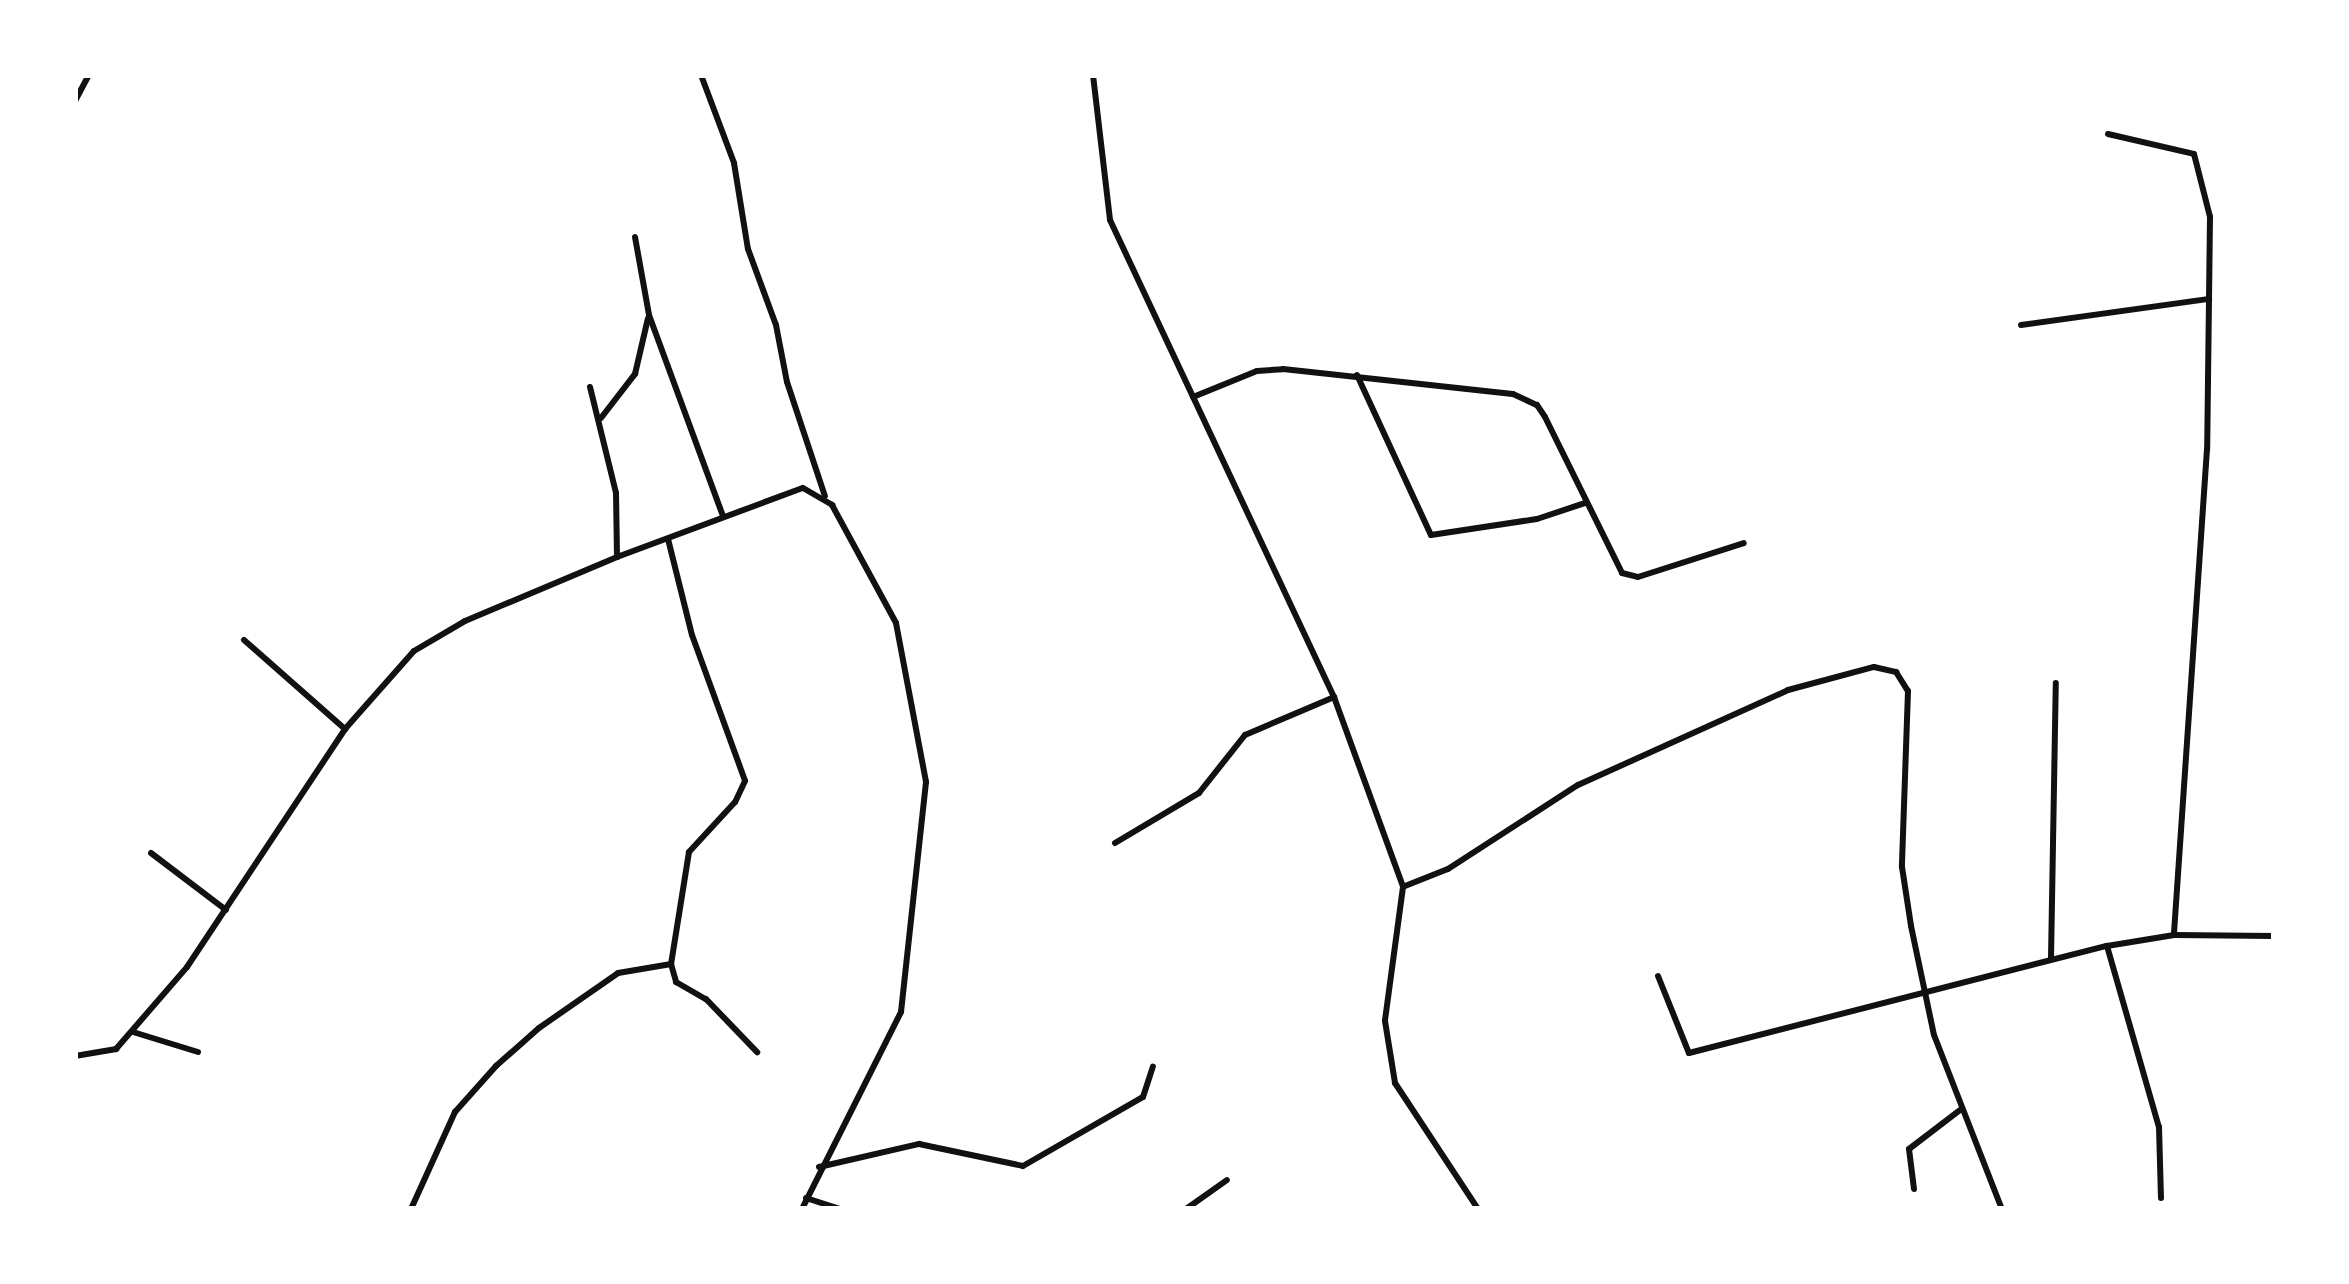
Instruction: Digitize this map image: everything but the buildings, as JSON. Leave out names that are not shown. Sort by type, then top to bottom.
[{"type":"street","points":[[75,101],[89,75]]},
{"type":"street","points":[[701,75],[734,164],[748,249],[776,325],[787,382],[826,497],[896,623],[926,782],[901,1012],[819,1167],[802,1209]]},
{"type":"street","points":[[1093,75],[1105,204],[1144,301],[1334,697],[1403,887],[1386,997],[1389,1066],[1415,1120],[1478,1209]]},
{"type":"street","points":[[2108,134],[2183,147],[2194,154],[2210,217],[2207,449],[2174,935]]},
{"type":"street","points":[[635,237],[649,315],[723,516]]},
{"type":"street","points":[[2021,325],[2209,299]]},
{"type":"street","points":[[601,418],[635,374],[649,315]]},
{"type":"street","points":[[1193,397],[1257,371],[1357,375],[1524,397],[1545,417],[1612,562],[1627,575],[1744,543]]},
{"type":"street","points":[[1357,375],[1432,535],[1537,519],[1585,503]]},
{"type":"street","points":[[590,386],[619,508],[616,557]]},
{"type":"street","points":[[75,1057],[112,1052],[133,1032],[226,910],[345,729],[393,670],[426,642],[616,557],[790,490],[826,497]]},
{"type":"street","points":[[668,539],[692,634],[745,781],[735,802],[689,852],[670,964],[676,982],[706,999],[757,1052]]},
{"type":"street","points":[[244,640],[345,729]]},
{"type":"street","points":[[1403,887],[1448,868],[1604,772],[1787,690],[1874,667],[1896,672],[1908,691],[1902,867],[1924,989],[1960,1110],[2002,1209]]},
{"type":"street","points":[[2051,958],[2056,683]]},
{"type":"street","points":[[1115,843],[1198,793],[1245,735],[1334,697]]},
{"type":"street","points":[[151,853],[226,910]]},
{"type":"street","points":[[1658,976],[1689,1053],[1924,989],[2107,946],[2174,935],[2274,936]]},
{"type":"street","points":[[2107,946],[2158,1126],[2161,1198]]},
{"type":"street","points":[[411,1209],[455,1112],[496,1066],[539,1028],[618,973],[670,964]]},
{"type":"street","points":[[133,1032],[198,1052]]},
{"type":"street","points":[[819,1167],[919,1144],[1023,1166],[1143,1097],[1153,1066]]},
{"type":"street","points":[[1914,1189],[1909,1149],[1960,1110]]},
{"type":"street","points":[[1186,1209],[1227,1180]]},
{"type":"street","points":[[806,1198],[840,1209]]}]
